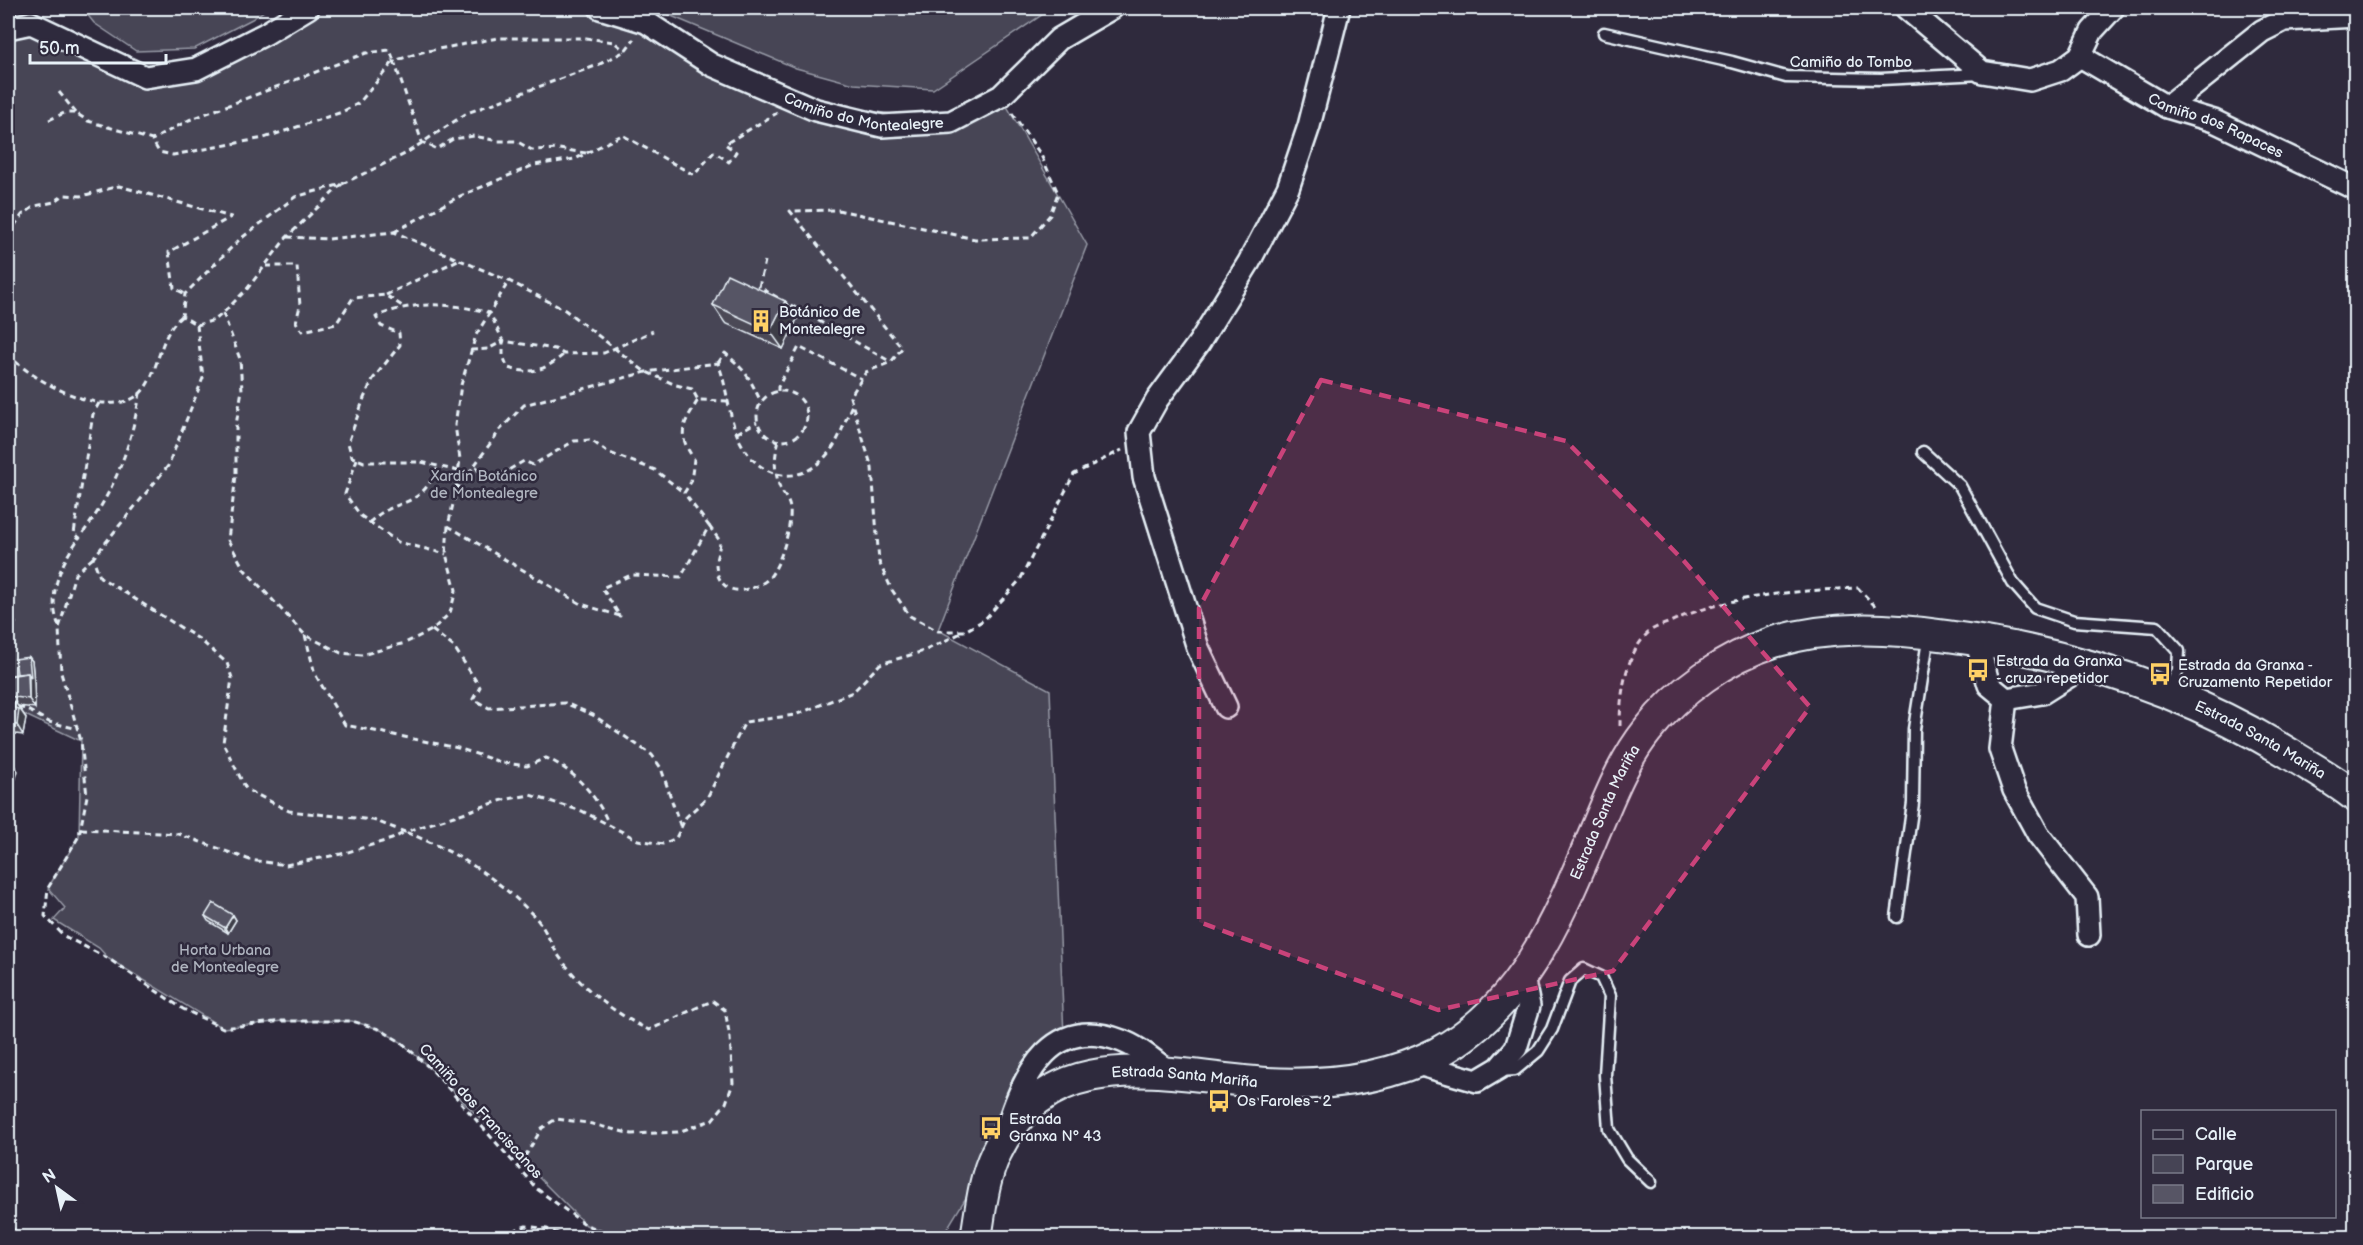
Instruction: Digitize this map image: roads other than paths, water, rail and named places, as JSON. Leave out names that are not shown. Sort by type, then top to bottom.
[{"type":"main road","name":"Estrada Santa Mariña","points":[[976,1238],[984,1185],[1003,1140],[1032,1105],[1068,1082],[1109,1071],[1168,1071],[1268,1083],[1324,1083],[1380,1075],[1414,1063],[1468,1033],[1502,1002],[1523,977],[1547,936],[1622,768],[1648,730],[1679,698],[1718,668],[1748,652],[1789,638],[1846,630],[1929,633],[2038,651],[2088,664],[2168,692],[2257,734],[2355,797]]},
{"type":"street","points":[[8,28],[31,23],[145,77],[196,69],[265,34],[308,8]]},
{"type":"street","name":"Camiño do Montealegre","points":[[600,8],[646,22],[712,65],[816,110],[882,126],[951,122],[1001,96],[1059,39],[1112,8]]},
{"type":"street","points":[[1226,707],[1198,648],[1144,477],[1139,432],[1157,400],[1199,344],[1250,262],[1288,188],[1308,126],[1339,8]]},
{"type":"street","points":[[1906,8],[1982,72],[2030,80],[2061,70],[2080,56],[2092,31],[2113,8]]},
{"type":"street","points":[[2167,107],[2262,31],[2284,20],[2355,16]]},
{"type":"street","name":"Camiño dos Rapaces","points":[[2080,56],[2167,107],[2214,121],[2355,189]]},
{"type":"street","points":[[1976,640],[1989,685],[2006,699],[2042,693],[2088,664]]},
{"type":"street","points":[[2006,699],[2000,748],[2014,790],[2038,834],[2087,897],[2089,935]]},
{"type":"street","points":[[1414,1063],[1477,1081],[1499,1068],[1516,1048],[1529,1006],[1523,977]]},
{"type":"street","points":[[1003,1140],[1016,1098],[1043,1053],[1064,1037],[1096,1032],[1125,1041],[1168,1071]]},
{"type":"lane","name":"Camiño do Tombo","points":[[1604,33],[1732,62],[1786,77],[1881,79],[1995,74]]},
{"type":"lane","points":[[1923,452],[1960,486],[2013,583],[2035,608],[2074,621],[2157,627],[2179,651],[2178,670],[2168,692]]},
{"type":"lane","points":[[1897,917],[1913,803],[1914,729],[1929,633]]},
{"type":"lane","points":[[1493,1072],[1515,1070],[1538,1051],[1552,1029],[1570,981],[1584,969],[1601,977],[1610,996],[1605,1075],[1609,1130],[1627,1159],[1651,1182]]},
{"type":"place","name":"Botánico de Montealegre","points":[[761,321]]},
{"type":"place","name":"Estrada da Granxa - cruza repetidor","points":[[1978,670]]},
{"type":"place","name":"Estrada da Granxa - Cruzamento Repetidor","points":[[2160,674]]},
{"type":"place","name":"Os Faroles - 2","points":[[1219,1101]]},
{"type":"place","name":"Estrada Granxa Nº 43","points":[[991,1128]]},
{"type":"park label","name":"Xardín Botánico de Montealegre","points":[[484,484]]},
{"type":"park label","name":"Horta Urbana de Montealegre","points":[[225,958]]}]
